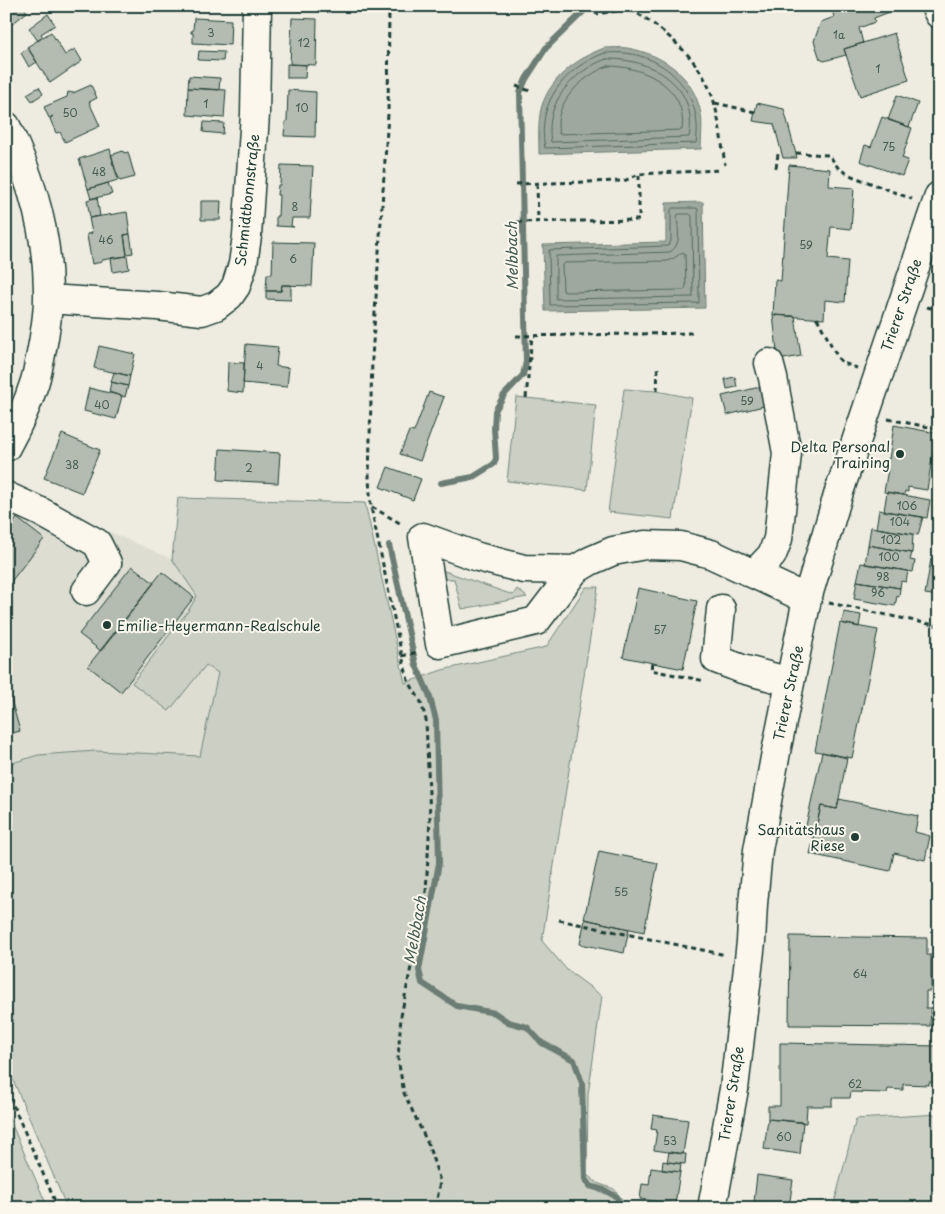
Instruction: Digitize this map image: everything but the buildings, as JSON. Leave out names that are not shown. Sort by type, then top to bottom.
[{"type":"street","name":"Schmidtbonnstraße","points":[[48,299],[202,311],[216,306],[229,296],[236,286],[243,264],[247,236],[255,114],[257,6]]},
{"type":"street","points":[[935,6],[939,14]]},
{"type":"street","points":[[6,126],[17,148],[33,196],[47,266],[48,299],[44,340],[34,383],[6,447]]},
{"type":"street","name":"Trierer Straße","points":[[712,1208],[734,1089],[749,960],[758,850],[790,682],[816,601],[824,537],[939,196]]},
{"type":"street","points":[[754,574],[772,555],[778,540],[787,453],[769,363]]},
{"type":"street","points":[[6,496],[41,512],[97,543],[107,563],[86,591]]},
{"type":"street","points":[[575,570],[524,569],[478,557],[422,537],[440,644],[536,621],[575,570],[613,550],[645,545],[681,546],[703,552],[816,601]]},
{"type":"street","points":[[720,609],[716,659],[742,669],[790,682]]},
{"type":"path","points":[[389,6],[388,114],[372,358],[369,479],[371,506],[402,656],[408,680],[421,702],[426,720],[430,818],[426,893],[401,1016],[398,1059],[404,1093],[428,1144],[440,1182],[436,1208]]},
{"type":"path","points":[[588,6],[597,14],[631,11],[654,24],[698,66],[711,90],[715,103],[725,165]]},
{"type":"path","points":[[516,86],[530,92]]},
{"type":"path","points":[[715,103],[755,112]]},
{"type":"path","points":[[776,168],[778,154],[781,153]]},
{"type":"path","points":[[796,153],[829,155],[839,169],[852,176],[906,196]]},
{"type":"path","points":[[516,184],[624,181],[639,174],[720,170]]},
{"type":"path","points":[[517,222],[639,220],[639,174]]},
{"type":"path","points":[[537,184],[538,221]]},
{"type":"path","points":[[817,318],[838,358],[848,365]]},
{"type":"path","points":[[516,336],[694,332]]},
{"type":"path","points":[[526,398],[532,336]]},
{"type":"path","points":[[657,391],[658,366]]},
{"type":"path","points":[[864,414],[939,429]]},
{"type":"path","points":[[371,506],[422,537]]},
{"type":"path","points":[[816,601],[939,626]]},
{"type":"path","points":[[402,656],[408,656],[420,651]]},
{"type":"path","points":[[559,920],[749,960]]},
{"type":"path","points":[[6,1088],[58,1208]]},
{"type":"shaded area","points":[[624,389],[657,391],[692,398],[673,519],[608,512]]},
{"type":"shaded area","points":[[516,397],[596,405],[587,490],[507,481]]},
{"type":"shaded area","name":"Emilie-Heyermann-Realschule","points":[[14,481],[76,517],[172,559],[197,596],[218,673],[200,757],[96,751],[38,755],[6,765],[6,490]]},
{"type":"shaded area","points":[[178,498],[365,503],[405,683],[442,670],[546,647],[586,587],[598,587],[542,941],[567,970],[602,996],[588,1095],[587,1175],[597,1183],[614,1189],[625,1203],[625,1208],[67,1208],[6,1063],[6,765],[38,755],[96,751],[200,756],[218,673],[206,665],[169,711],[132,683],[188,611],[197,596],[172,559]]},
{"type":"shaded area","points":[[436,568],[513,595],[517,589],[527,597],[462,609],[454,579],[438,579]]},
{"type":"shaded area","points":[[6,1111],[48,1208],[6,1208]]},
{"type":"shaded area","points":[[939,1114],[939,1208],[833,1208],[856,1119]]},
{"type":"water","points":[[604,48],[627,48],[653,55],[675,69],[684,78],[692,88],[701,114],[701,149],[539,154],[540,112],[554,82],[577,62]]},
{"type":"water","points":[[703,202],[705,308],[545,311],[543,245],[666,242],[666,203]]},
{"type":"waterway","name":"Melbbach","points":[[441,483],[473,477],[494,464],[496,458],[495,411],[504,395],[523,375],[526,362],[520,93],[526,79],[546,48],[589,6]]},
{"type":"waterway","name":"Melbbach","points":[[389,545],[416,665],[429,694],[436,720],[439,863],[419,970],[422,983],[457,1006],[495,1013],[508,1022],[527,1027],[542,1043],[574,1060],[582,1083],[585,1179],[590,1186],[604,1190],[617,1197],[620,1208]]},
{"type":"place","name":"Delta Personal Training","points":[[900,454]]},
{"type":"place","name":"Emilie-Heyermann-Realschule","points":[[107,625]]},
{"type":"place","name":"Sanitätshaus Riese","points":[[855,837]]}]
